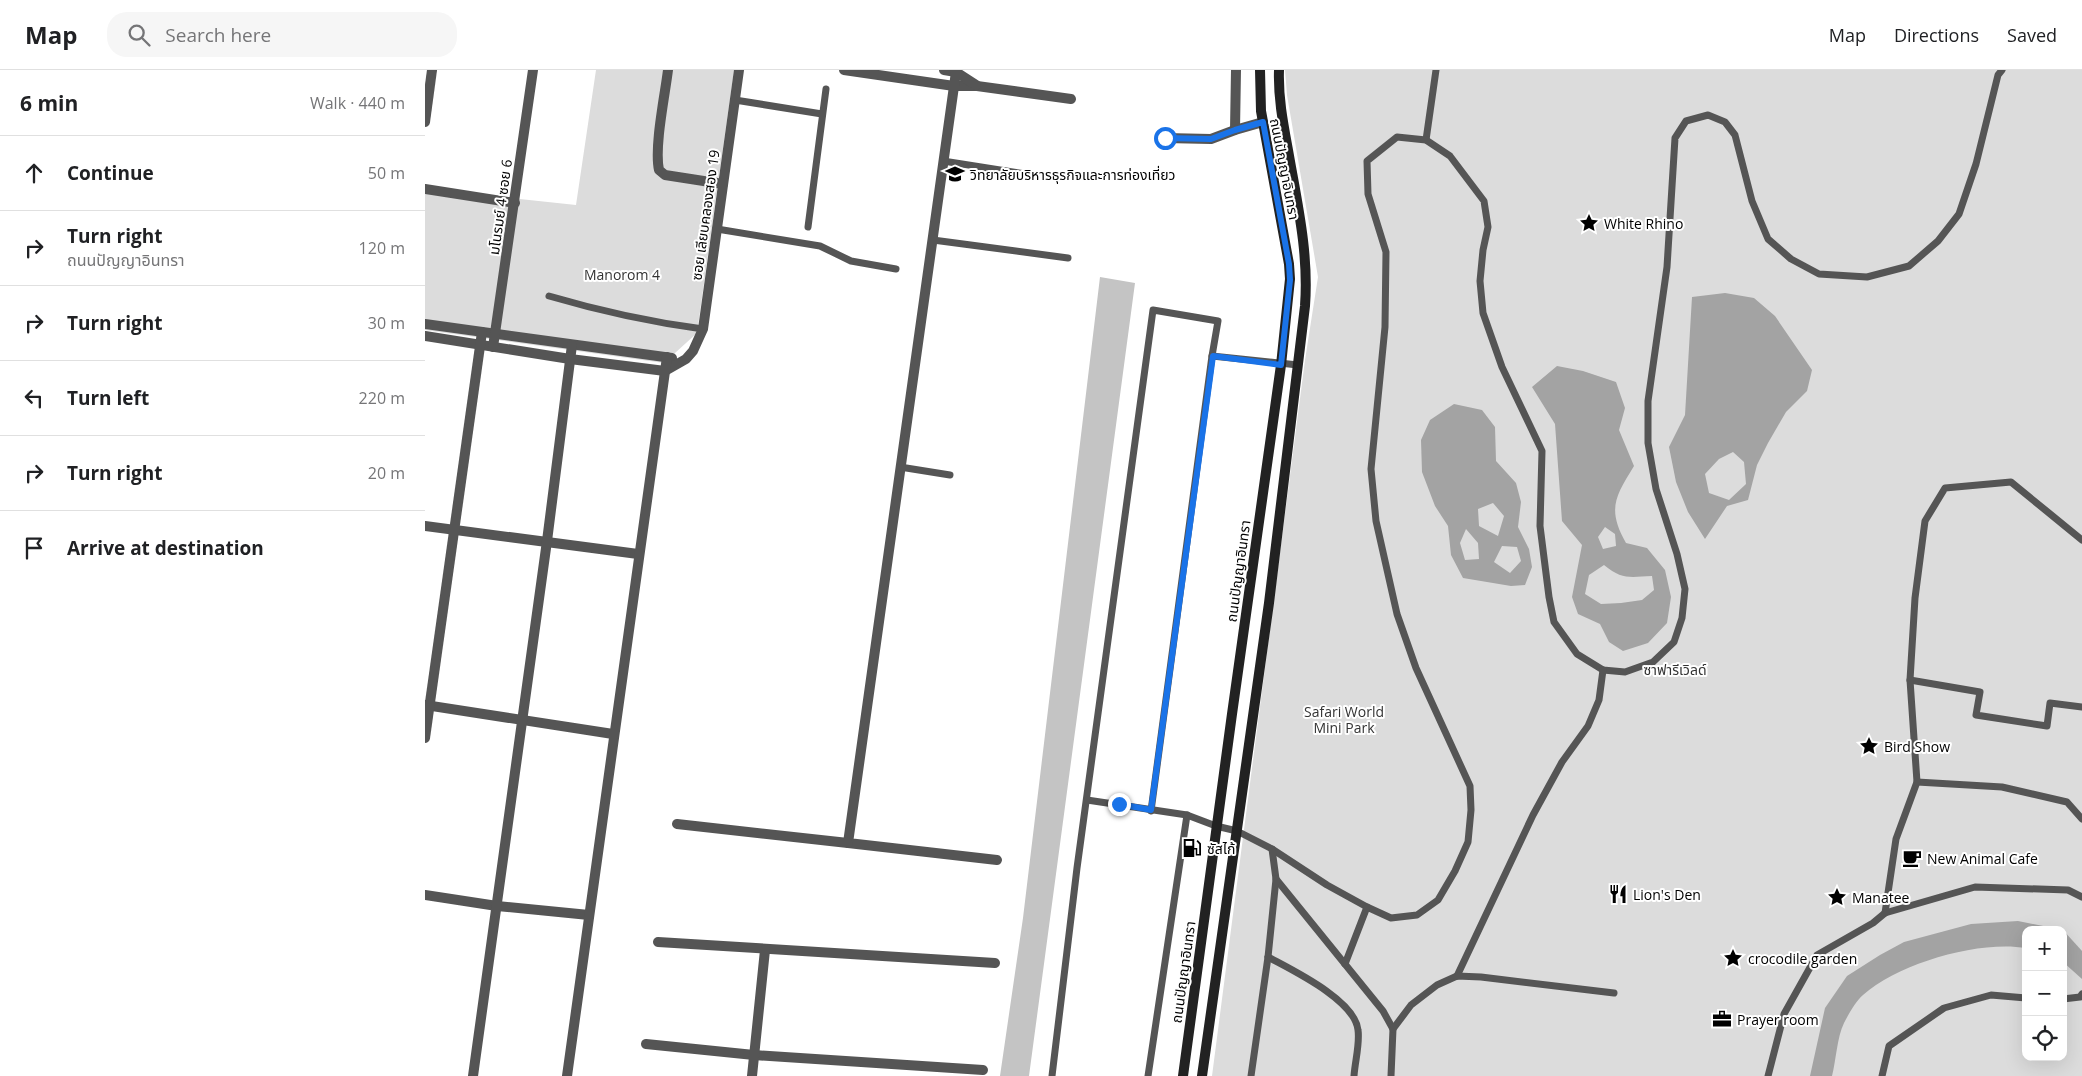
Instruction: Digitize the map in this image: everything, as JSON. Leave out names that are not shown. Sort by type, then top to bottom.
[{"type":"street","points":[[425,122],[432,70]]},
{"type":"street","name":"มโนรมย์ 4 ซอย 6","points":[[493,347],[533,70]]},
{"type":"street","points":[[668,70],[658,155],[659,170],[665,175],[723,184]]},
{"type":"street","name":"ซอย เลียบคลองสอง 19","points":[[665,371],[685,358],[698,343],[703,329],[739,70]]},
{"type":"street","points":[[844,70],[954,86],[977,86],[1071,99]]},
{"type":"street","points":[[944,70],[956,72],[977,86]]},
{"type":"street","points":[[1235,130],[1236,70]]},
{"type":"street","name":"ถนนปัญญาอินทรา","points":[[1183,1076],[1281,365],[1290,280],[1289,264],[1261,111],[1260,70]]},
{"type":"street","name":"ถนนปัญญาอินทรา","points":[[1202,1076],[1269,603],[1307,278],[1302,234],[1282,116],[1279,70]]},
{"type":"street","points":[[848,843],[956,72]]},
{"type":"street","points":[[1165,138],[1211,139],[1263,122]]},
{"type":"street","points":[[425,189],[515,203]]},
{"type":"street","points":[[425,324],[572,345],[685,358]]},
{"type":"street","points":[[425,738],[427,705],[482,332]]},
{"type":"street","points":[[425,336],[570,359],[665,371]]},
{"type":"street","points":[[473,1076],[547,541],[572,345]]},
{"type":"street","points":[[567,1076],[638,554],[667,357]]},
{"type":"street","points":[[425,526],[638,554]]},
{"type":"street","points":[[427,705],[613,734]]},
{"type":"street","points":[[677,824],[997,860]]},
{"type":"street","points":[[425,895],[497,906],[589,915]]},
{"type":"street","points":[[658,942],[995,963]]},
{"type":"street","points":[[752,1076],[765,950]]},
{"type":"street","points":[[645,1044],[754,1055],[983,1070]]},
{"type":"lane","points":[[1426,140],[1435,70]]},
{"type":"lane","points":[[1087,800],[1187,816],[1237,831],[1272,849],[1327,885],[1391,918],[1417,915],[1438,900],[1455,872],[1468,842],[1471,810],[1470,786],[1416,668],[1397,614],[1376,521],[1371,469],[1385,327],[1385,252],[1368,194],[1367,161],[1397,137],[1426,140],[1450,156],[1484,201],[1487,227],[1480,281],[1483,313],[1501,367],[1541,451],[1540,526],[1554,622],[1577,654],[1603,670],[1625,672],[1653,662],[1674,642],[1683,618],[1685,589],[1677,554],[1655,489],[1648,443],[1648,401],[1667,266],[1675,138],[1686,121],[1708,115],[1725,122],[1735,135],[1752,201],[1768,239],[1791,259],[1819,274],[1867,277],[1909,266],[1938,242],[1959,214],[1971,184],[1998,75],[2002,70]]},
{"type":"lane","points":[[808,227],[826,89]]},
{"type":"lane","points":[[735,100],[822,114]]},
{"type":"lane","points":[[943,161],[1032,175]]},
{"type":"lane","points":[[717,228],[820,246],[851,261],[896,269]]},
{"type":"lane","points":[[933,240],[1068,258]]},
{"type":"lane","points":[[549,296],[648,322],[703,329]]},
{"type":"lane","points":[[1051,1076],[1153,310],[1218,321],[1151,810]]},
{"type":"lane","points":[[1213,356],[1281,365],[1298,365]]},
{"type":"lane","points":[[900,467],[950,474]]},
{"type":"lane","points":[[1885,913],[1896,840],[1917,782],[1910,680],[1915,598],[1925,521],[1945,488],[2011,482],[2082,540]]},
{"type":"lane","points":[[1457,976],[1533,815],[1562,762],[1588,726],[1599,700],[1603,670]]},
{"type":"lane","points":[[1910,680],[1980,692],[1976,715],[2047,726],[2050,703],[2082,707]]},
{"type":"lane","points":[[1917,782],[2002,787],[2067,802],[2082,819]]},
{"type":"lane","points":[[1148,1076],[1187,816]]},
{"type":"lane","points":[[1251,1076],[1268,956],[1276,879],[1272,849]]},
{"type":"lane","points":[[1276,879],[1383,1011],[1393,1029],[1391,1076]]},
{"type":"lane","points":[[1768,1076],[1784,1014],[1817,955],[1873,923],[1885,913],[1975,887],[2068,890],[2082,897]]},
{"type":"lane","points":[[1345,964],[1367,907]]},
{"type":"lane","points":[[1268,956],[1330,992],[1353,1017],[1359,1031],[1354,1076]]},
{"type":"lane","points":[[1393,1029],[1411,1005],[1437,985],[1457,976],[1481,977],[1614,993]]},
{"type":"lane","points":[[2067,999],[2080,998],[2082,994]]},
{"type":"lane","points":[[1882,1076],[1889,1046],[1944,1008],[1991,995],[2022,998]]},
{"type":"green space","name":"Manorom 4","points":[[596,70],[734,70],[697,333],[664,363],[425,330],[425,189],[576,205]]},
{"type":"green space","name":"ซาฟารีเวิลด์","points":[[1285,70],[2082,70],[2082,1076],[1212,1076],[1305,360],[1318,277],[1287,95]]},
{"type":"shaded area","points":[[1725,293],[1754,298],[1775,316],[1812,370],[1807,391],[1786,412],[1757,465],[1748,500],[1727,506],[1705,539],[1688,512],[1676,482],[1669,447],[1685,415],[1692,297]],"holes":[[[1733,452],[1744,462],[1746,484],[1729,500],[1709,493],[1705,474],[1719,459]]]},
{"type":"shaded area","points":[[1557,366],[1583,371],[1616,382],[1625,408],[1619,430],[1634,466],[1618,495],[1615,512],[1617,521],[1626,543],[1647,548],[1665,570],[1671,597],[1667,623],[1648,643],[1623,651],[1609,642],[1600,624],[1578,614],[1572,597],[1582,545],[1562,521],[1555,424],[1532,387]],"holes":[[[1605,527],[1615,534],[1616,546],[1603,549],[1598,537]],[[1604,565],[1610,570],[1627,577],[1652,576],[1654,590],[1642,600],[1601,604],[1585,594],[1589,575]]]},
{"type":"shaded area","points":[[1454,404],[1482,410],[1495,427],[1496,461],[1516,483],[1521,502],[1518,527],[1529,549],[1532,567],[1525,585],[1511,586],[1463,578],[1451,555],[1448,526],[1435,506],[1422,472],[1421,440],[1430,420]],"holes":[[[1493,503],[1504,516],[1498,536],[1479,526],[1478,509]],[[1466,529],[1478,543],[1479,559],[1465,560],[1460,543]],[[1502,546],[1517,547],[1521,561],[1510,573],[1494,562]]]},
{"type":"shaded area","points":[[2018,921],[2043,926],[2022,926],[2022,948],[1986,947],[1940,956],[1897,973],[1878,983],[1860,998],[1844,1023],[1832,1076],[1810,1076],[1825,1008],[1847,976],[1904,942],[1971,924]]},
{"type":"shaded area","points":[[2067,934],[2082,951],[2082,979],[2067,966]]},
{"type":"building","points":[[1100,277],[1135,283],[1029,1076],[1000,1076],[1023,918]]},
{"type":"place","name":"วิทยาลัยบริหารธุรกิจและการท่องเที่ยว","points":[[955,174]]},
{"type":"place","name":"White Rhino","points":[[1589,223]]},
{"type":"place","name":"Bird Show","points":[[1869,746]]},
{"type":"place","name":"ซัสไก้","points":[[1192,848]]},
{"type":"place","name":"New Animal Cafe","points":[[1912,858]]},
{"type":"place","name":"Lion's Den","points":[[1618,894]]},
{"type":"place","name":"Manatee","points":[[1837,897]]},
{"type":"place","name":"crocodile garden","points":[[1733,958]]},
{"type":"place","name":"Prayer room","points":[[1722,1019]]},
{"type":"route","points":[[1119,804],[1151,810],[1213,356],[1281,365],[1290,280],[1289,264],[1263,122],[1211,139],[1165,138]]},
{"type":"park label","name":"Safari World Mini Park","points":[[1344,720]]}]
